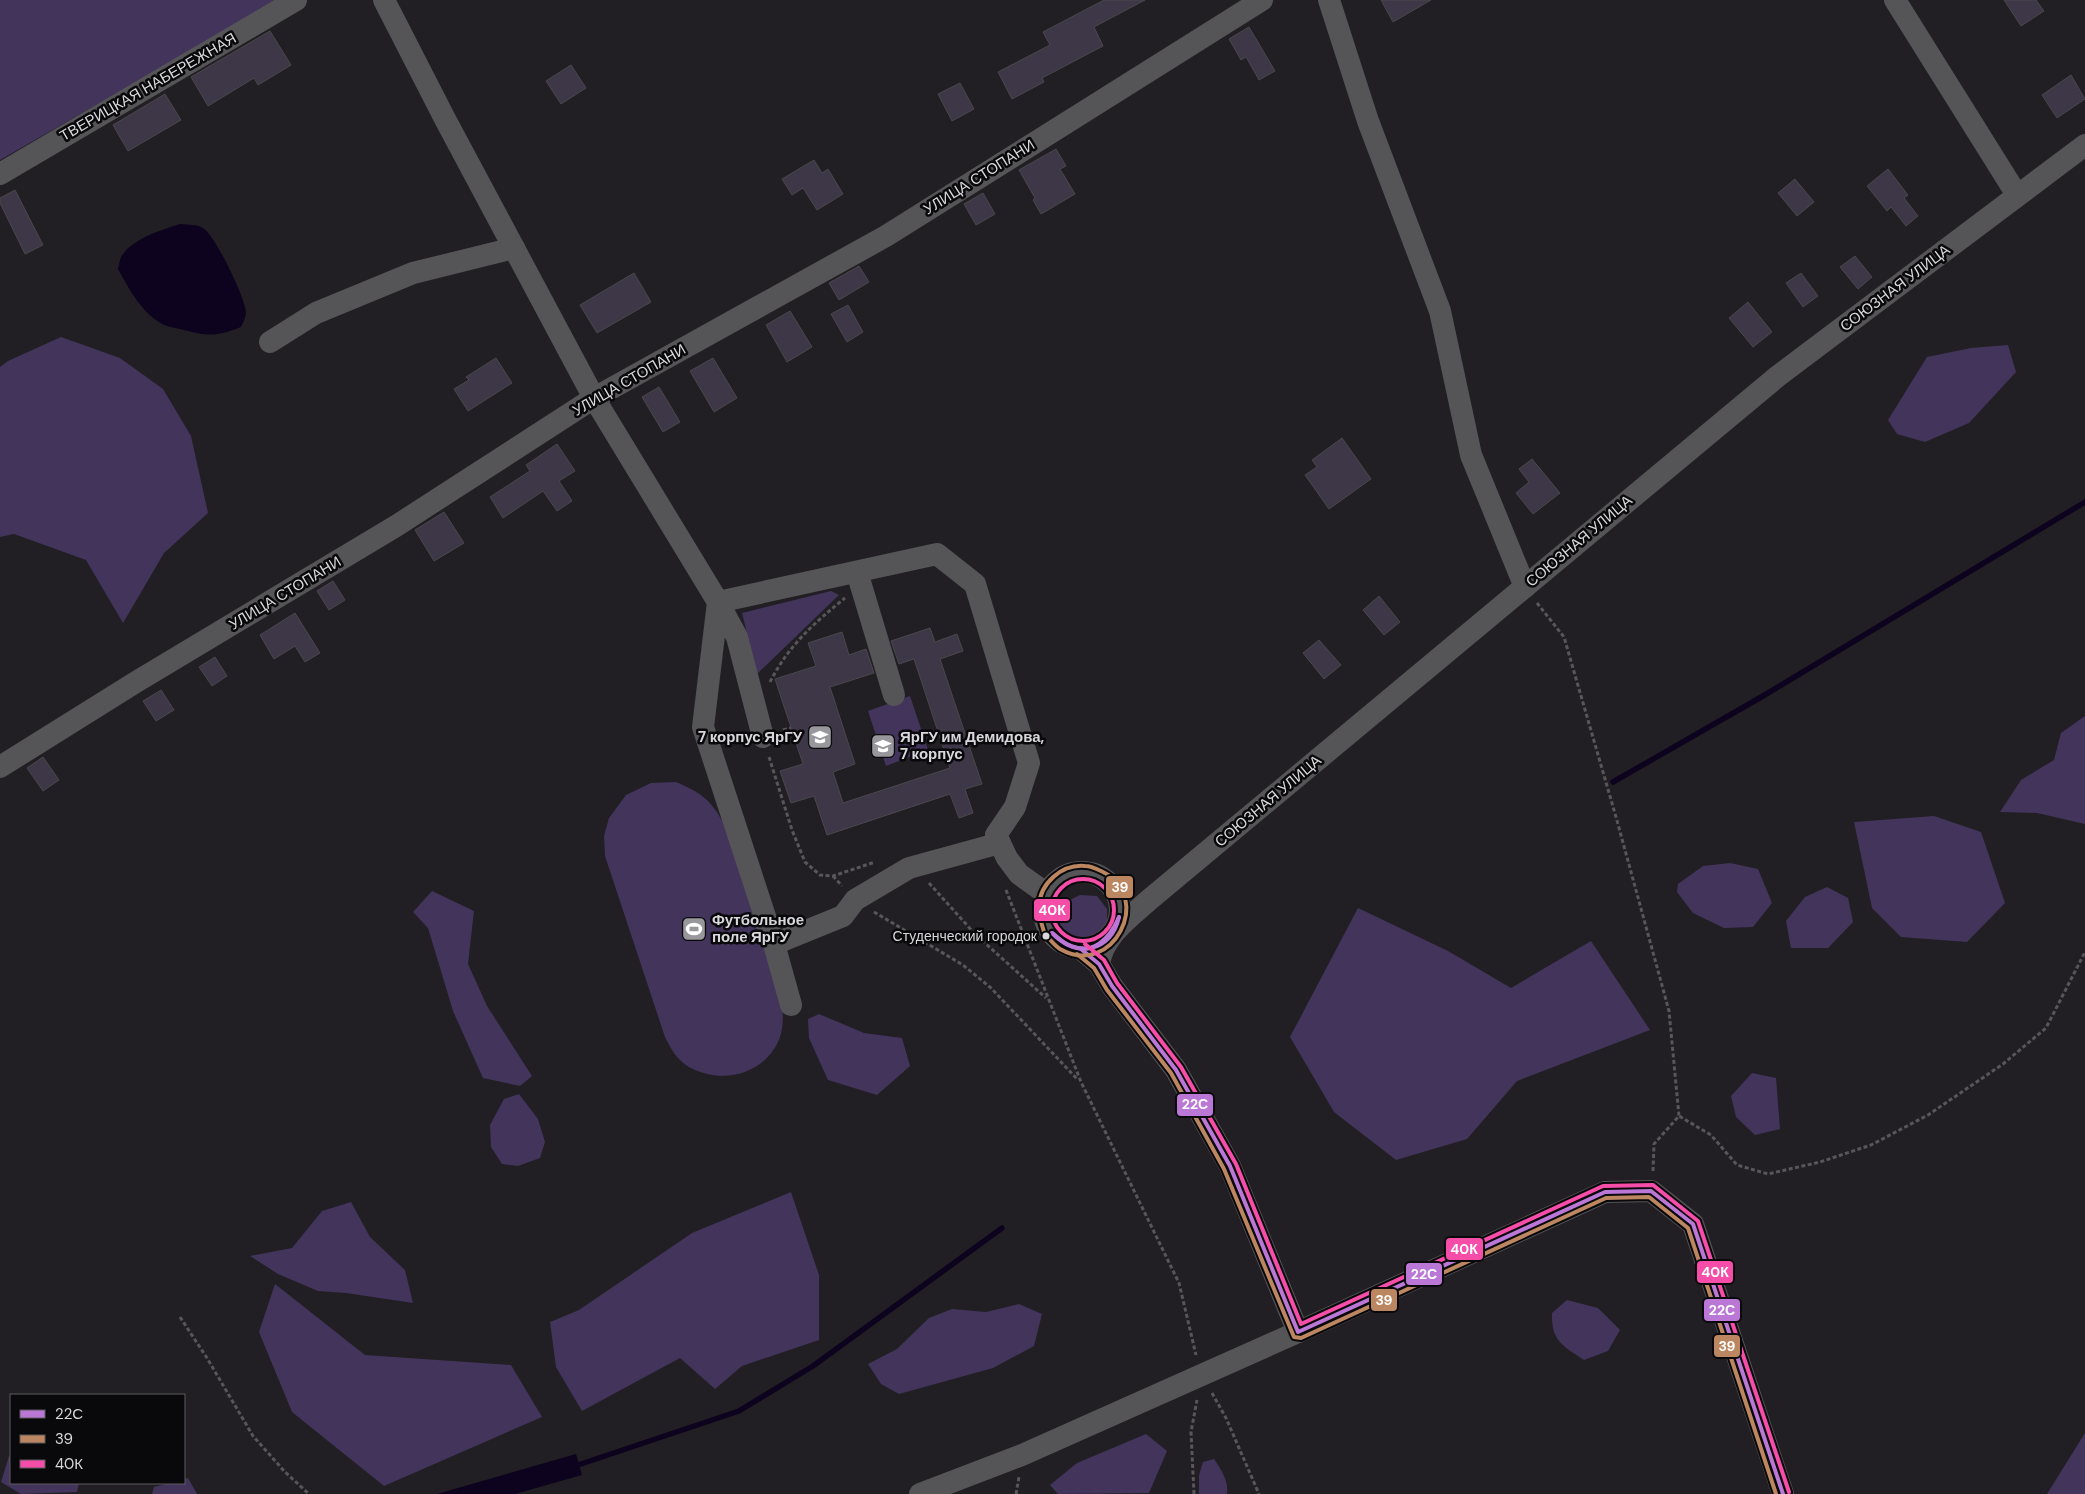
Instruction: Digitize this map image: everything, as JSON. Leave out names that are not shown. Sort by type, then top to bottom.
[{"type":"street","name":"ТВЕРИЦКАЯ НАБЕРЕЖНАЯ","points":[[0,174],[296,0]]},
{"type":"street","points":[[384,0],[594,398],[718,602],[737,637],[773,734]]},
{"type":"street","name":"УЛИЦА СТОПАНИ","points":[[0,766],[396,526],[594,398],[886,236],[1262,0]]},
{"type":"street","points":[[1329,0],[1368,121],[1440,311],[1471,455],[1525,586]]},
{"type":"street","points":[[1895,0],[2017,195]]},
{"type":"street","name":"СОЮЗНАЯ УЛИЦА","points":[[1099,964],[1100,955],[1114,933],[1149,900],[1525,586],[1778,376],[2085,145]]},
{"type":"street","points":[[270,342],[316,313],[413,273],[514,248]]},
{"type":"street","points":[[718,602],[937,554],[975,584],[1029,763],[1015,807],[996,835],[1007,858],[1019,874],[1047,894]]},
{"type":"street","points":[[857,572],[894,695]]},
{"type":"street","points":[[718,602],[703,727],[774,944],[791,1005]]},
{"type":"street","points":[[774,944],[843,916],[855,900],[909,868],[1000,843]]},
{"type":"street","points":[[1076,872],[1090,872],[1102,877],[1112,886],[1119,897],[1121,910],[1119,922],[1114,933],[1105,942],[1081,949],[1069,946],[1058,940],[1050,930],[1044,913],[1047,894],[1054,884],[1064,876],[1076,872]]},
{"type":"street","points":[[1081,949],[1099,964],[1112,986],[1176,1070],[1230,1166],[1298,1332]]},
{"type":"street","points":[[920,1494],[1022,1455],[1605,1192],[1651,1191],[1693,1224],[1783,1494]]},
{"type":"path","points":[[1525,586],[1564,637],[1669,1011],[1679,1116],[1654,1144],[1651,1191]]},
{"type":"path","points":[[769,686],[781,662],[812,625],[845,598]]},
{"type":"path","points":[[780,722],[773,734],[792,830],[805,862],[820,875],[833,876],[879,861]]},
{"type":"path","points":[[909,868],[931,884],[975,934],[1046,998]]},
{"type":"path","points":[[833,876],[855,900],[963,965],[991,988],[1081,1082]]},
{"type":"path","points":[[1002,882],[1046,998],[1081,1082],[1179,1283],[1202,1374],[1226,1418],[1259,1494]]},
{"type":"path","points":[[1679,1116],[1711,1136],[1737,1165],[1768,1174],[1820,1162],[1871,1144],[1928,1115],[2003,1064],[2046,1028],[2085,952]]},
{"type":"path","points":[[180,1317],[207,1358],[253,1436],[285,1472],[309,1494]]},
{"type":"path","points":[[1194,1494],[1191,1432],[1202,1374]]},
{"type":"shaded area","points":[[0,0],[279,0],[0,160]]},
{"type":"shaded area","points":[[180,224],[195,225],[203,228],[215,242],[241,294],[246,314],[241,327],[219,334],[207,334],[164,325],[148,313],[136,300],[118,269],[120,259],[134,243]]},
{"type":"shaded area","points":[[61,337],[120,358],[163,389],[191,436],[208,513],[164,553],[123,623],[86,560],[14,534],[0,537],[0,367],[8,361]]},
{"type":"shaded area","points":[[2008,345],[2016,372],[1969,423],[1925,442],[1897,434],[1888,420],[1927,357],[1971,348]]},
{"type":"shaded area","points":[[831,591],[839,595],[757,674],[742,613]]},
{"type":"shaded area","points":[[910,696],[928,750],[886,766],[868,711]]},
{"type":"shaded area","points":[[2085,716],[2085,824],[2037,813],[2000,812],[2021,780],[2054,760],[2061,733]]},
{"type":"shaded area","name":"Футбольное поле ЯрГУ","points":[[676,782],[704,797],[723,822],[782,1002],[782,1030],[772,1052],[763,1062],[752,1069],[728,1076],[701,1072],[689,1067],[672,1050],[665,1037],[605,856],[604,836],[609,818],[626,795],[651,783]]},
{"type":"shaded area","points":[[1934,816],[1981,832],[2005,903],[1967,942],[1901,937],[1872,908],[1854,822]]},
{"type":"shaded area","points":[[1730,863],[1758,869],[1772,903],[1753,927],[1724,928],[1693,913],[1677,892],[1678,884],[1703,866]]},
{"type":"shaded area","points":[[1827,887],[1848,898],[1853,922],[1828,948],[1791,948],[1786,921],[1805,897]]},
{"type":"shaded area","points":[[432,891],[474,911],[468,964],[487,1006],[532,1076],[520,1086],[483,1078],[453,1011],[428,928],[413,912]]},
{"type":"shaded area","points":[[1080,895],[1097,896],[1107,909],[1107,932],[1093,944],[1079,946],[1063,933],[1060,918],[1064,903]]},
{"type":"shaded area","points":[[1358,908],[1448,951],[1511,988],[1591,941],[1650,1030],[1517,1081],[1467,1139],[1396,1160],[1334,1112],[1290,1037]]},
{"type":"shaded area","points":[[819,1014],[864,1033],[902,1038],[910,1066],[877,1095],[828,1080],[809,1038],[808,1019]]},
{"type":"shaded area","points":[[1752,1073],[1776,1078],[1780,1129],[1755,1135],[1736,1117],[1731,1096]]},
{"type":"shaded area","points":[[519,1094],[538,1119],[545,1142],[540,1158],[518,1166],[502,1164],[491,1147],[490,1125],[504,1099]]},
{"type":"shaded area","points":[[791,1192],[819,1275],[819,1340],[742,1366],[715,1389],[680,1358],[582,1411],[556,1367],[550,1322],[579,1310],[692,1233]]},
{"type":"shaded area","points":[[351,1202],[370,1237],[405,1270],[413,1303],[346,1293],[318,1291],[278,1274],[250,1256],[292,1248],[322,1211]]},
{"type":"shaded area","points":[[275,1284],[365,1355],[511,1365],[542,1417],[384,1486],[292,1412],[259,1332]]},
{"type":"shaded area","points":[[1567,1300],[1598,1308],[1620,1330],[1608,1351],[1584,1360],[1560,1342],[1554,1330],[1552,1313]]},
{"type":"shaded area","points":[[1019,1304],[1042,1314],[1034,1346],[993,1368],[899,1394],[881,1384],[868,1364],[897,1349],[929,1318],[952,1309],[986,1312]]},
{"type":"shaded area","points":[[2085,1433],[2085,1494],[2047,1494]]},
{"type":"shaded area","points":[[1146,1434],[1167,1451],[1149,1493],[1058,1494],[1050,1485],[1077,1463]]},
{"type":"shaded area","points":[[576,1454],[582,1475],[515,1494],[437,1494]]},
{"type":"shaded area","points":[[10,1456],[10,1484],[79,1484],[77,1492],[21,1494],[1,1482]]},
{"type":"shaded area","points":[[1214,1459],[1226,1480],[1227,1494],[1199,1494],[1199,1475],[1203,1462]]},
{"type":"shaded area","points":[[188,1478],[197,1494],[152,1494],[154,1487],[166,1484],[185,1484],[185,1479]]},
{"type":"building","points":[[1104,0],[1145,0],[1094,27],[1103,46],[1042,78],[1044,82],[1012,99],[998,72],[1050,45],[1043,32]]},
{"type":"building","points":[[1381,0],[1431,0],[1393,22]]},
{"type":"building","points":[[2004,0],[2036,0],[2044,11],[2021,26]]},
{"type":"building","points":[[1249,27],[1275,71],[1259,80],[1246,57],[1241,60],[1229,39]]},
{"type":"building","points":[[270,31],[291,65],[258,85],[254,78],[208,106],[191,77]]},
{"type":"building","points":[[571,65],[586,88],[561,104],[546,81]]},
{"type":"building","points":[[2071,75],[2085,99],[2057,118],[2042,95]]},
{"type":"building","points":[[960,83],[974,109],[952,121],[938,94]]},
{"type":"building","points":[[165,94],[181,120],[128,151],[113,125]]},
{"type":"building","points":[[1056,149],[1066,166],[1060,169],[1075,194],[1041,214],[1033,200],[1035,198],[1019,170]]},
{"type":"building","points":[[814,160],[822,173],[828,169],[843,194],[817,210],[803,188],[792,195],[782,179]]},
{"type":"building","points":[[1888,169],[1908,195],[1904,198],[1918,216],[1906,226],[1891,207],[1887,211],[1867,186]]},
{"type":"building","points":[[1795,179],[1814,202],[1797,216],[1778,193]]},
{"type":"building","points":[[15,190],[43,245],[25,254],[0,203],[0,198]]},
{"type":"building","points":[[983,193],[995,214],[976,225],[964,204]]},
{"type":"building","points":[[1855,256],[1872,277],[1858,289],[1840,267]]},
{"type":"building","points":[[859,266],[869,282],[839,300],[829,283]]},
{"type":"building","points":[[634,273],[651,302],[597,333],[580,305]]},
{"type":"building","points":[[1801,273],[1818,296],[1803,307],[1786,283]]},
{"type":"building","points":[[1748,302],[1772,332],[1753,347],[1729,318]]},
{"type":"building","points":[[848,305],[863,332],[847,342],[831,314]]},
{"type":"building","points":[[790,311],[812,347],[787,362],[766,325]]},
{"type":"building","points":[[496,358],[512,383],[468,411],[454,389],[469,380],[466,377]]},
{"type":"building","points":[[713,358],[737,398],[714,412],[690,371]]},
{"type":"building","points":[[659,387],[680,422],[663,432],[642,397]]},
{"type":"building","points":[[1342,438],[1371,479],[1329,509],[1305,475],[1317,467],[1312,460]]},
{"type":"building","points":[[557,444],[575,471],[559,481],[572,501],[557,511],[543,491],[503,518],[490,497],[530,471],[526,465]]},
{"type":"building","points":[[1532,459],[1560,493],[1533,514],[1516,493],[1529,482],[1519,469]]},
{"type":"building","points":[[444,512],[464,543],[434,561],[415,530]]},
{"type":"building","points":[[333,581],[345,600],[329,610],[317,591]]},
{"type":"building","points":[[1379,596],[1400,622],[1384,635],[1363,610]]},
{"type":"building","points":[[295,613],[320,653],[305,662],[295,646],[274,659],[260,635]]},
{"type":"building","name":"ЯрГУ им Демидова, 7 корпус","points":[[930,628],[935,642],[957,634],[963,651],[940,659],[982,784],[965,789],[973,813],[959,818],[950,794],[827,835],[814,796],[791,803],[780,771],[803,764],[775,679],[816,666],[808,643],[842,632],[849,655],[866,649],[874,673],[830,687],[855,764],[833,772],[843,803],[950,768],[914,659],[899,664],[891,641]]},
{"type":"building","points":[[1319,640],[1341,665],[1324,679],[1303,653]]},
{"type":"building","points":[[215,657],[227,676],[212,686],[199,667]]},
{"type":"building","points":[[161,690],[174,710],[156,721],[143,701]]},
{"type":"building","points":[[43,757],[59,780],[43,791],[27,768]]},
{"type":"waterway","points":[[1613,782],[1763,696],[2085,502]]},
{"type":"waterway","points":[[572,1467],[739,1411],[813,1366],[1002,1228]]},
{"type":"transit line","name":"39","points":[[1044,932],[1039,913],[1040,898],[1048,883],[1061,872],[1076,866],[1090,867],[1103,872],[1118,884],[1125,899],[1126,915],[1120,931],[1110,944],[1096,953],[1079,955],[1060,949],[1046,936]]},
{"type":"transit line","name":"40К","points":[[1083,879],[1100,884],[1105,888],[1109,893],[1114,910],[1109,927],[1105,932],[1100,936],[1083,941],[1066,936],[1061,932],[1057,927],[1052,910],[1057,893],[1061,888],[1066,884],[1083,879]]},
{"type":"transit line","name":"22С","points":[[1052,933],[1066,944],[1085,949],[1093,947],[1106,938],[1119,917]]},
{"type":"transit line","name":"22С","points":[[1052,933],[1061,941],[1071,946],[1092,948],[1109,938],[1115,929],[1119,917]]},
{"type":"transit line","name":"40К","points":[[1085,944],[1104,960],[1117,983],[1181,1067],[1236,1164],[1301,1324],[1603,1186],[1653,1185],[1698,1221],[1789,1492]]},
{"type":"transit line","name":"22С","points":[[1081,949],[1099,964],[1112,986],[1176,1070],[1230,1166],[1298,1332],[1605,1192],[1651,1191],[1693,1224],[1783,1494]]},
{"type":"transit line","name":"39","points":[[1077,954],[1094,968],[1107,990],[1171,1073],[1224,1169],[1294,1337],[1301,1338],[1606,1198],[1649,1197],[1688,1228],[1776,1494]]},
{"type":"place","name":"7 корпус ЯрГУ","points":[[820,737]]},
{"type":"place","name":"ЯрГУ им Демидова, 7 корпус","points":[[883,746]]},
{"type":"place","name":"Футбольное поле ЯрГУ","points":[[694,929]]},
{"type":"place","name":"Студенческий городок","points":[[1046,936]]}]
